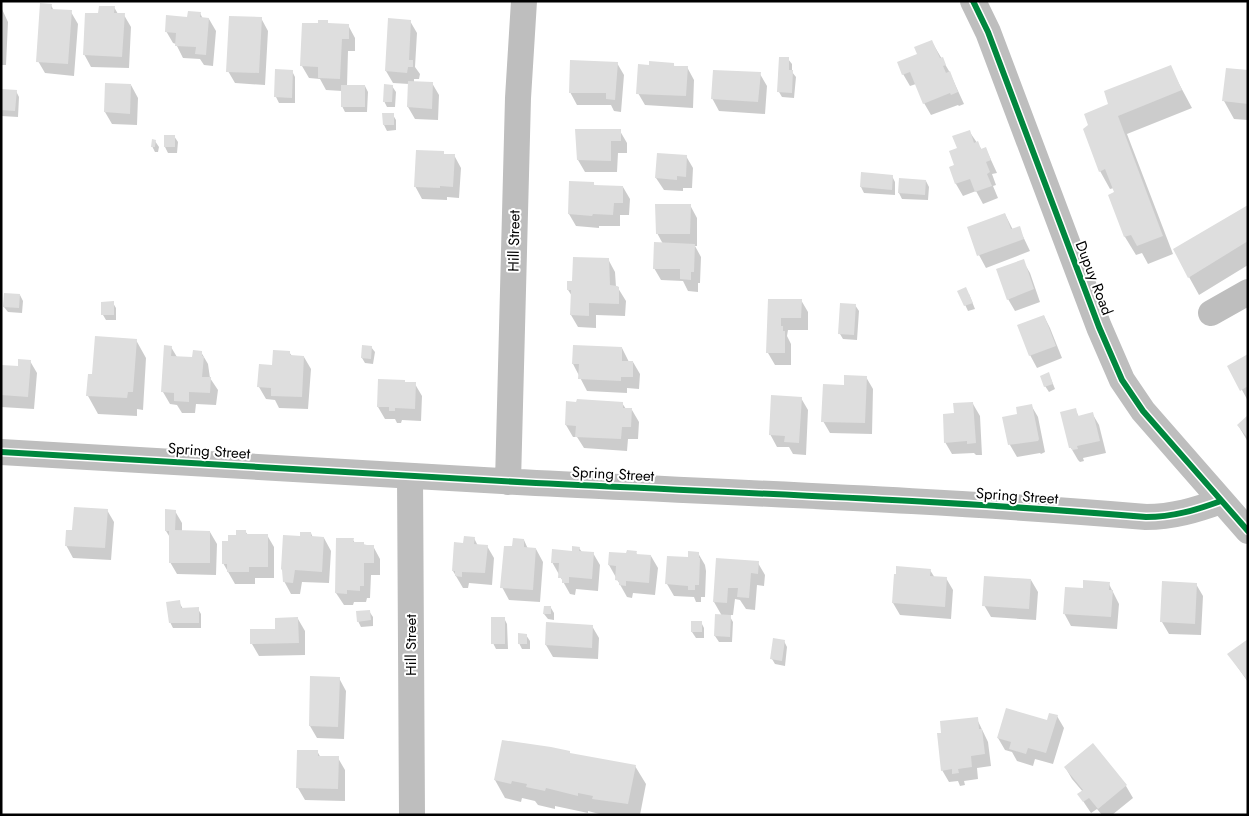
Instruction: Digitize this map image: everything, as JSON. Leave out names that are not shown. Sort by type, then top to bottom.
[{"type":"street","name":"Hill Street","points":[[508,482],[518,98],[524,1]]},
{"type":"street","name":"Dupuy Road","points":[[974,1],[988,32],[1102,333],[1122,380],[1143,411],[1248,531]]},
{"type":"street","points":[[1211,313],[1248,292]]},
{"type":"street","name":"Spring Street","points":[[1,452],[150,459],[318,472],[992,506],[1146,517],[1163,517],[1193,511],[1220,501]]},
{"type":"street","name":"Hill Street","points":[[410,476],[412,815]]},
{"type":"building","points":[[40,3],[52,4],[51,9],[72,10],[68,64],[36,62]]},
{"type":"building","points":[[99,6],[115,6],[114,13],[125,13],[122,57],[83,55],[85,13],[98,13]]},
{"type":"building","points":[[188,11],[201,12],[200,17],[209,18],[206,55],[195,54],[196,47],[175,46],[176,33],[165,32],[166,15],[187,17]]},
{"type":"building","points":[[229,16],[262,17],[259,73],[226,72]]},
{"type":"building","points":[[388,18],[411,20],[409,60],[413,60],[413,67],[408,67],[407,73],[385,71]]},
{"type":"building","points":[[318,20],[328,20],[328,23],[349,24],[349,39],[342,39],[340,79],[318,78],[318,67],[300,66],[302,23],[318,23]]},
{"type":"building","points":[[932,40],[940,58],[943,57],[946,65],[943,66],[946,73],[950,71],[958,92],[951,95],[950,93],[923,104],[910,72],[902,75],[897,62],[917,54],[914,47]]},
{"type":"building","points":[[779,57],[789,57],[789,70],[793,70],[792,93],[777,92]]},
{"type":"building","points":[[570,60],[618,62],[615,100],[606,99],[606,93],[569,93]]},
{"type":"building","points":[[649,61],[674,63],[674,66],[688,66],[686,96],[636,94],[638,64],[649,65]]},
{"type":"building","points":[[1171,65],[1182,90],[1118,116],[1163,236],[1137,246],[1131,235],[1124,237],[1108,195],[1114,192],[1105,169],[1099,172],[1083,129],[1088,125],[1084,114],[1108,104],[1104,91]]},
{"type":"building","points":[[1226,68],[1248,70],[1248,104],[1222,101]]},
{"type":"building","points":[[275,69],[293,70],[292,98],[274,97]]},
{"type":"building","points":[[713,70],[761,72],[758,102],[711,99]]},
{"type":"building","points":[[408,81],[433,82],[432,109],[407,107]]},
{"type":"building","points":[[105,83],[131,84],[130,114],[104,112]]},
{"type":"building","points":[[384,84],[393,85],[392,102],[383,102]]},
{"type":"building","points":[[341,85],[365,85],[365,107],[341,107]]},
{"type":"building","points":[[1,89],[17,90],[15,111],[1,110]]},
{"type":"building","points":[[382,113],[394,113],[394,125],[383,125]]},
{"type":"building","points":[[575,129],[621,129],[621,141],[611,141],[611,161],[577,160]]},
{"type":"building","points":[[970,130],[974,143],[978,141],[981,149],[986,147],[991,160],[986,162],[990,172],[987,174],[992,186],[975,192],[970,179],[955,184],[949,167],[954,165],[949,151],[957,148],[952,136]]},
{"type":"building","points":[[164,135],[175,135],[175,147],[164,147]]},
{"type":"building","points":[[152,139],[156,140],[155,147],[151,147]]},
{"type":"building","points":[[416,150],[444,151],[444,154],[455,154],[453,187],[414,187]]},
{"type":"building","points":[[657,153],[687,155],[686,177],[677,176],[677,180],[655,178]]},
{"type":"building","points":[[861,172],[893,175],[892,190],[860,187]]},
{"type":"building","points":[[899,178],[926,180],[925,195],[898,193]]},
{"type":"building","points":[[569,181],[594,182],[594,185],[623,186],[623,203],[614,203],[613,215],[568,214]]},
{"type":"building","points":[[655,204],[691,204],[690,234],[656,234]]},
{"type":"building","points":[[1248,205],[1248,241],[1188,278],[1173,249]]},
{"type":"building","points":[[1005,213],[1011,229],[1020,226],[1024,239],[977,256],[967,227]]},
{"type":"building","points":[[654,242],[695,244],[694,272],[691,272],[691,280],[680,279],[680,269],[653,269]]},
{"type":"building","points":[[573,257],[609,258],[610,285],[619,287],[619,304],[589,303],[589,316],[570,315],[571,290],[567,290],[567,281],[572,281]]},
{"type":"building","points":[[1024,259],[1034,289],[1007,300],[996,269]]},
{"type":"building","points":[[966,287],[973,303],[964,306],[957,291]]},
{"type":"building","points":[[4,293],[20,294],[19,308],[3,307]]},
{"type":"building","points":[[768,299],[802,299],[801,318],[781,318],[781,326],[783,326],[783,331],[785,331],[785,353],[766,353]]},
{"type":"building","points":[[114,301],[114,315],[101,315],[101,302]]},
{"type":"building","points":[[840,303],[856,304],[854,335],[838,334]]},
{"type":"building","points":[[1044,315],[1056,346],[1029,356],[1017,325]]},
{"type":"building","points":[[95,336],[137,339],[133,392],[128,392],[127,398],[86,396],[88,374],[92,374]]},
{"type":"building","points":[[164,345],[172,346],[171,356],[192,357],[193,350],[202,351],[202,356],[204,356],[202,377],[211,377],[210,393],[189,392],[189,402],[174,401],[174,393],[161,392]]},
{"type":"building","points":[[362,345],[372,346],[371,359],[361,358]]},
{"type":"building","points":[[573,345],[622,347],[622,361],[633,361],[633,377],[621,377],[621,381],[578,379],[579,364],[572,364]]},
{"type":"building","points":[[273,350],[290,351],[290,355],[304,356],[302,397],[271,396],[271,388],[257,387],[259,364],[272,365]]},
{"type":"building","points":[[1248,354],[1248,386],[1240,391],[1227,366]]},
{"type":"building","points":[[18,359],[31,360],[28,397],[1,395],[1,365],[18,366]]},
{"type":"building","points":[[1049,372],[1053,384],[1044,387],[1040,376]]},
{"type":"building","points":[[844,375],[867,376],[865,423],[821,422],[823,384],[844,385]]},
{"type":"building","points":[[378,379],[416,382],[415,409],[395,408],[395,411],[389,411],[389,407],[377,407]]},
{"type":"building","points":[[771,395],[802,397],[799,443],[784,442],[785,436],[769,435]]},
{"type":"building","points":[[577,399],[623,402],[623,408],[632,408],[631,427],[622,427],[621,439],[575,437],[576,426],[565,425],[566,401],[576,402]]},
{"type":"building","points":[[973,402],[976,443],[967,444],[967,441],[944,443],[943,414],[954,413],[953,403]]},
{"type":"building","points":[[1032,404],[1038,441],[1008,445],[1002,417],[1017,414],[1016,407]]},
{"type":"building","points":[[1076,408],[1078,416],[1093,412],[1100,441],[1077,446],[1078,449],[1072,450],[1072,448],[1069,448],[1060,412]]},
{"type":"building","points":[[1248,415],[1248,438],[1237,425]]},
{"type":"building","points":[[74,507],[108,509],[105,548],[65,546],[66,530],[72,530]]},
{"type":"building","points":[[165,509],[176,510],[175,530],[210,531],[210,563],[169,563],[169,531],[165,531]]},
{"type":"building","points":[[236,530],[246,530],[246,534],[268,534],[268,567],[249,567],[249,572],[227,572],[227,564],[222,564],[222,541],[228,541],[228,535],[236,535]]},
{"type":"building","points":[[300,532],[311,532],[311,536],[324,537],[322,572],[295,570],[293,583],[283,582],[281,569],[283,535],[300,536]]},
{"type":"building","points":[[464,536],[475,537],[474,544],[488,545],[485,573],[462,572],[462,577],[455,576],[455,571],[452,571],[454,542],[463,543]]},
{"type":"building","points":[[336,538],[354,538],[353,542],[364,542],[364,545],[374,545],[374,563],[364,563],[364,586],[360,586],[360,591],[347,590],[347,594],[335,593]]},
{"type":"building","points":[[513,538],[524,539],[524,547],[536,548],[533,590],[500,588],[504,546],[512,546]]},
{"type":"building","points":[[572,546],[580,547],[579,551],[594,552],[592,579],[569,577],[569,583],[562,583],[562,578],[558,578],[559,563],[551,563],[552,549],[572,551]]},
{"type":"building","points":[[627,550],[637,551],[636,554],[651,555],[649,583],[626,581],[626,586],[619,585],[619,581],[615,580],[616,566],[608,565],[609,552],[626,553]]},
{"type":"building","points":[[688,551],[699,552],[699,585],[695,585],[695,590],[688,590],[688,586],[665,584],[667,556],[688,557]]},
{"type":"building","points":[[716,558],[759,561],[758,574],[751,573],[749,598],[737,597],[738,588],[728,588],[727,603],[713,602]]},
{"type":"building","points":[[896,566],[931,569],[930,576],[947,577],[945,607],[892,603]]},
{"type":"building","points":[[984,576],[1031,579],[1029,609],[982,606]]},
{"type":"building","points":[[1083,580],[1110,582],[1109,590],[1113,590],[1111,617],[1063,614],[1065,587],[1083,588]]},
{"type":"building","points":[[1162,581],[1197,583],[1195,624],[1160,622]]},
{"type":"building","points":[[180,600],[181,608],[199,607],[199,623],[169,623],[166,602]]},
{"type":"building","points":[[544,606],[551,606],[551,614],[543,614]]},
{"type":"building","points":[[370,610],[371,620],[357,622],[356,611]]},
{"type":"building","points":[[715,614],[731,615],[730,637],[714,636]]},
{"type":"building","points":[[298,617],[299,643],[250,644],[250,629],[275,629],[275,618]]},
{"type":"building","points":[[491,617],[505,617],[505,644],[491,644]]},
{"type":"building","points":[[691,621],[702,621],[702,632],[691,632]]},
{"type":"building","points":[[546,622],[593,625],[592,648],[545,645]]},
{"type":"building","points":[[518,633],[527,634],[527,644],[518,644]]},
{"type":"building","points":[[773,638],[785,640],[782,661],[770,659]]},
{"type":"building","points":[[1248,639],[1248,681],[1227,654]]},
{"type":"building","points":[[310,676],[340,677],[338,727],[309,726]]},
{"type":"building","points":[[1006,708],[1047,720],[1049,713],[1058,715],[1046,753],[1028,748],[1026,754],[1009,749],[1011,742],[997,738]]},
{"type":"building","points":[[978,717],[979,729],[982,729],[985,754],[971,756],[972,767],[958,769],[959,773],[952,774],[952,769],[941,771],[937,733],[941,733],[940,721]]},
{"type":"building","points":[[502,740],[551,747],[570,751],[570,753],[636,765],[628,804],[592,799],[593,796],[578,793],[578,796],[546,788],[545,791],[526,787],[527,784],[512,781],[511,784],[494,780]]},
{"type":"building","points":[[1093,743],[1127,785],[1098,809],[1089,798],[1083,802],[1077,794],[1083,790],[1064,767]]},
{"type":"building","points":[[297,750],[318,750],[318,756],[339,756],[338,789],[296,788]]},
{"type":"cycle path","points":[[973,1],[988,32],[1099,327],[1122,380],[1143,411],[1248,531]]},
{"type":"cycle path","points":[[1,452],[469,479],[917,501],[1146,517],[1166,516],[1221,501]]}]
